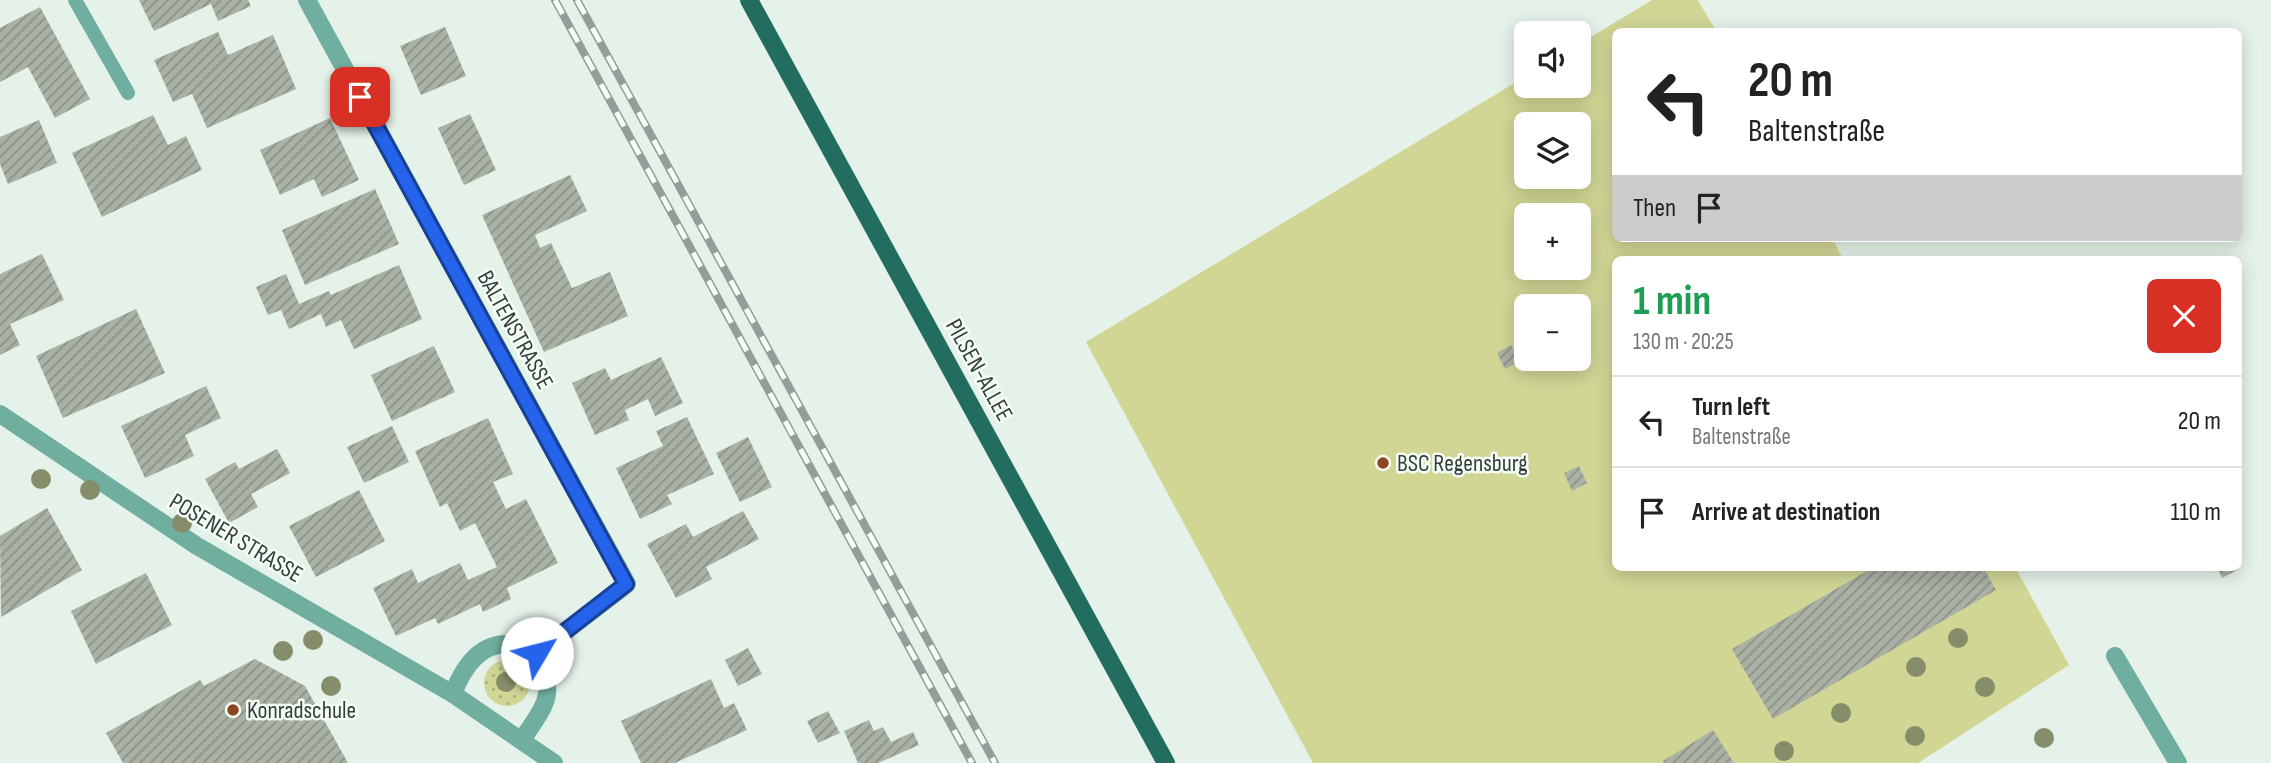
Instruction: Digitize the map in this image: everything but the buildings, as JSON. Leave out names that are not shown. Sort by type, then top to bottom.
[{"type":"main road","name":"PILSEN-ALLEE","points":[[749,0],[1166,763]]},
{"type":"street","name":"BALTENSTRASSE","points":[[307,0],[626,584],[537,653]]},
{"type":"street","name":"POSENER STRASSE","points":[[0,414],[197,546],[453,694],[554,763]]},
{"type":"street","points":[[453,694],[462,670],[484,649],[509,644],[537,653],[547,675],[548,701],[522,740]]},
{"type":"street","points":[[2115,656],[2178,763]]},
{"type":"lane","points":[[75,0],[128,93]]},
{"type":"green space","name":"BSC Regensburg","points":[[1652,0],[1698,0],[1714,28],[1612,28],[1612,242],[1834,242],[1841,256],[1612,256],[1612,571],[2017,571],[2069,665],[1918,763],[1313,763],[1086,342],[1514,83],[1514,98],[1591,98],[1591,37]]},
{"type":"green space","points":[[507,660],[523,667],[530,683],[523,699],[507,706],[491,699],[484,683],[491,667]]},
{"type":"railway","points":[[555,0],[972,763]]},
{"type":"railway","points":[[577,0],[995,763]]},
{"type":"place","name":"BSC Regensburg","points":[[1383,463]]},
{"type":"place","name":"Konradschule","points":[[233,710]]},
{"type":"route","points":[[360,97],[626,584],[537,653]]}]
